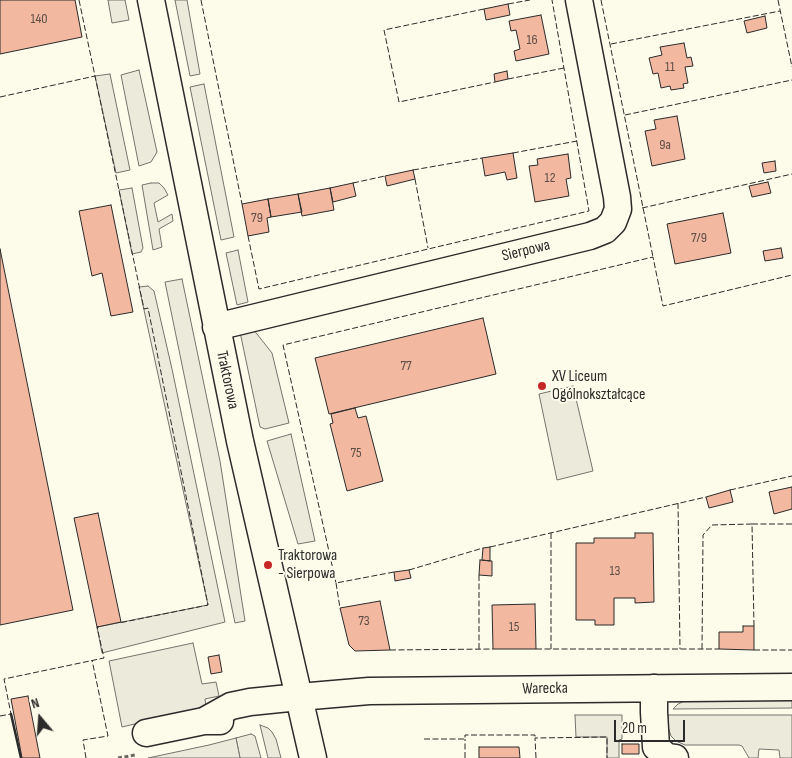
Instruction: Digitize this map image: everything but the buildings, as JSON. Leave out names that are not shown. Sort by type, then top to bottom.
[{"type":"street","name":"Traktorowa","points":[[150,0],[243,453],[314,758]]},
{"type":"street","name":"Sierpowa","points":[[216,326],[590,236],[604,230],[613,222],[618,209],[617,197],[579,0]]},
{"type":"street","name":"Warecka","points":[[146,734],[204,721],[231,706],[299,697],[407,690],[792,687]]},
{"type":"street","points":[[654,688],[656,747],[667,757],[675,758]]},
{"type":"shaded area","points":[[108,0],[125,0],[129,20],[112,23]]},
{"type":"shaded area","points":[[175,0],[187,0],[200,74],[190,76]]},
{"type":"shaded area","points":[[139,70],[157,152],[151,162],[139,166],[121,75]]},
{"type":"shaded area","points":[[110,74],[130,170],[116,173],[95,76]]},
{"type":"shaded area","points":[[204,84],[234,237],[221,240],[190,87]]},
{"type":"shaded area","points":[[159,183],[168,195],[154,203],[158,222],[172,214],[173,221],[159,229],[162,247],[153,250],[142,185]]},
{"type":"shaded area","points":[[132,188],[143,248],[141,252],[132,254],[119,190]]},
{"type":"shaded area","points":[[238,250],[248,302],[237,305],[226,253]]},
{"type":"shaded area","points":[[182,279],[220,461],[245,621],[235,623],[165,282]]},
{"type":"shaded area","points":[[148,286],[154,291],[172,369],[225,622],[102,653],[97,627],[208,605],[139,287]]},
{"type":"shaded area","points":[[253,329],[272,353],[289,423],[265,429],[260,427],[240,332]]},
{"type":"shaded area","points":[[573,386],[593,471],[557,480],[539,394]]},
{"type":"shaded area","points":[[291,434],[315,541],[298,544],[267,441]]},
{"type":"shaded area","points":[[193,643],[202,684],[216,682],[219,696],[205,699],[206,707],[122,727],[109,661]]},
{"type":"shaded area","points":[[792,697],[792,708],[673,709],[678,704],[687,700]]},
{"type":"shaded area","points":[[575,715],[622,715],[622,739],[619,740],[619,758],[607,758],[607,737],[576,737]]},
{"type":"shaded area","points":[[668,715],[792,715],[792,758],[780,758],[779,750],[759,749],[758,758],[749,758],[742,746],[739,745],[685,745],[676,741],[671,736],[667,724]]},
{"type":"shaded area","points":[[260,725],[272,732],[281,758],[268,758]]},
{"type":"shaded area","points":[[251,734],[255,736],[261,758],[240,758],[236,738]]},
{"type":"shaded area","points":[[236,738],[240,758],[148,758],[209,745]]},
{"type":"fence","points":[[79,0],[144,309],[148,308],[208,605],[119,623]]},
{"type":"fence","points":[[201,0],[242,204]]},
{"type":"fence","points":[[508,4],[530,0]]},
{"type":"fence","points":[[248,236],[259,289],[589,211],[552,0]]},
{"type":"fence","points":[[601,0],[653,257]]},
{"type":"fence","points":[[778,0],[792,67]]},
{"type":"fence","points":[[484,9],[384,30],[399,102],[495,82]]},
{"type":"fence","points":[[611,44],[780,11]]},
{"type":"fence","points":[[508,79],[564,68]]},
{"type":"fence","points":[[0,97],[95,76]]},
{"type":"fence","points":[[625,115],[792,80]]},
{"type":"fence","points":[[513,153],[577,141]]},
{"type":"fence","points":[[413,170],[482,158]]},
{"type":"fence","points":[[642,208],[792,174]]},
{"type":"fence","points":[[353,183],[385,176]]},
{"type":"fence","points":[[415,179],[428,248]]},
{"type":"fence","points":[[394,572],[336,583],[283,345],[653,257],[663,306],[792,275]]},
{"type":"fence","points":[[730,490],[792,476]]},
{"type":"fence","points":[[490,547],[706,497]]},
{"type":"fence","points":[[678,503],[680,649]]},
{"type":"fence","points":[[754,626],[752,524],[792,524]]},
{"type":"fence","points":[[702,649],[703,535],[712,525],[752,524]]},
{"type":"fence","points":[[551,533],[551,649]]},
{"type":"fence","points":[[409,570],[483,548]]},
{"type":"fence","points":[[479,575],[479,649]]},
{"type":"fence","points":[[336,583],[340,608]]},
{"type":"fence","points":[[0,716],[11,714],[4,679],[104,658],[97,627],[99,627]]},
{"type":"fence","points":[[390,650],[493,649]]},
{"type":"fence","points":[[536,649],[719,649]]},
{"type":"fence","points":[[754,650],[792,650]]},
{"type":"fence","points":[[86,758],[83,740],[108,736],[92,660]]},
{"type":"fence","points":[[424,739],[465,739],[465,735],[535,735],[535,738]]},
{"type":"fence","points":[[536,758],[535,738],[607,737],[607,758]]},
{"type":"fence","points":[[465,739],[465,758]]},
{"type":"wall","points":[[11,714],[21,758]]},
{"type":"place","name":"XV Liceum Ogólnokształcące","points":[[542,386]]},
{"type":"place","name":"Traktorowa - Sierpowa","points":[[268,565]]}]
